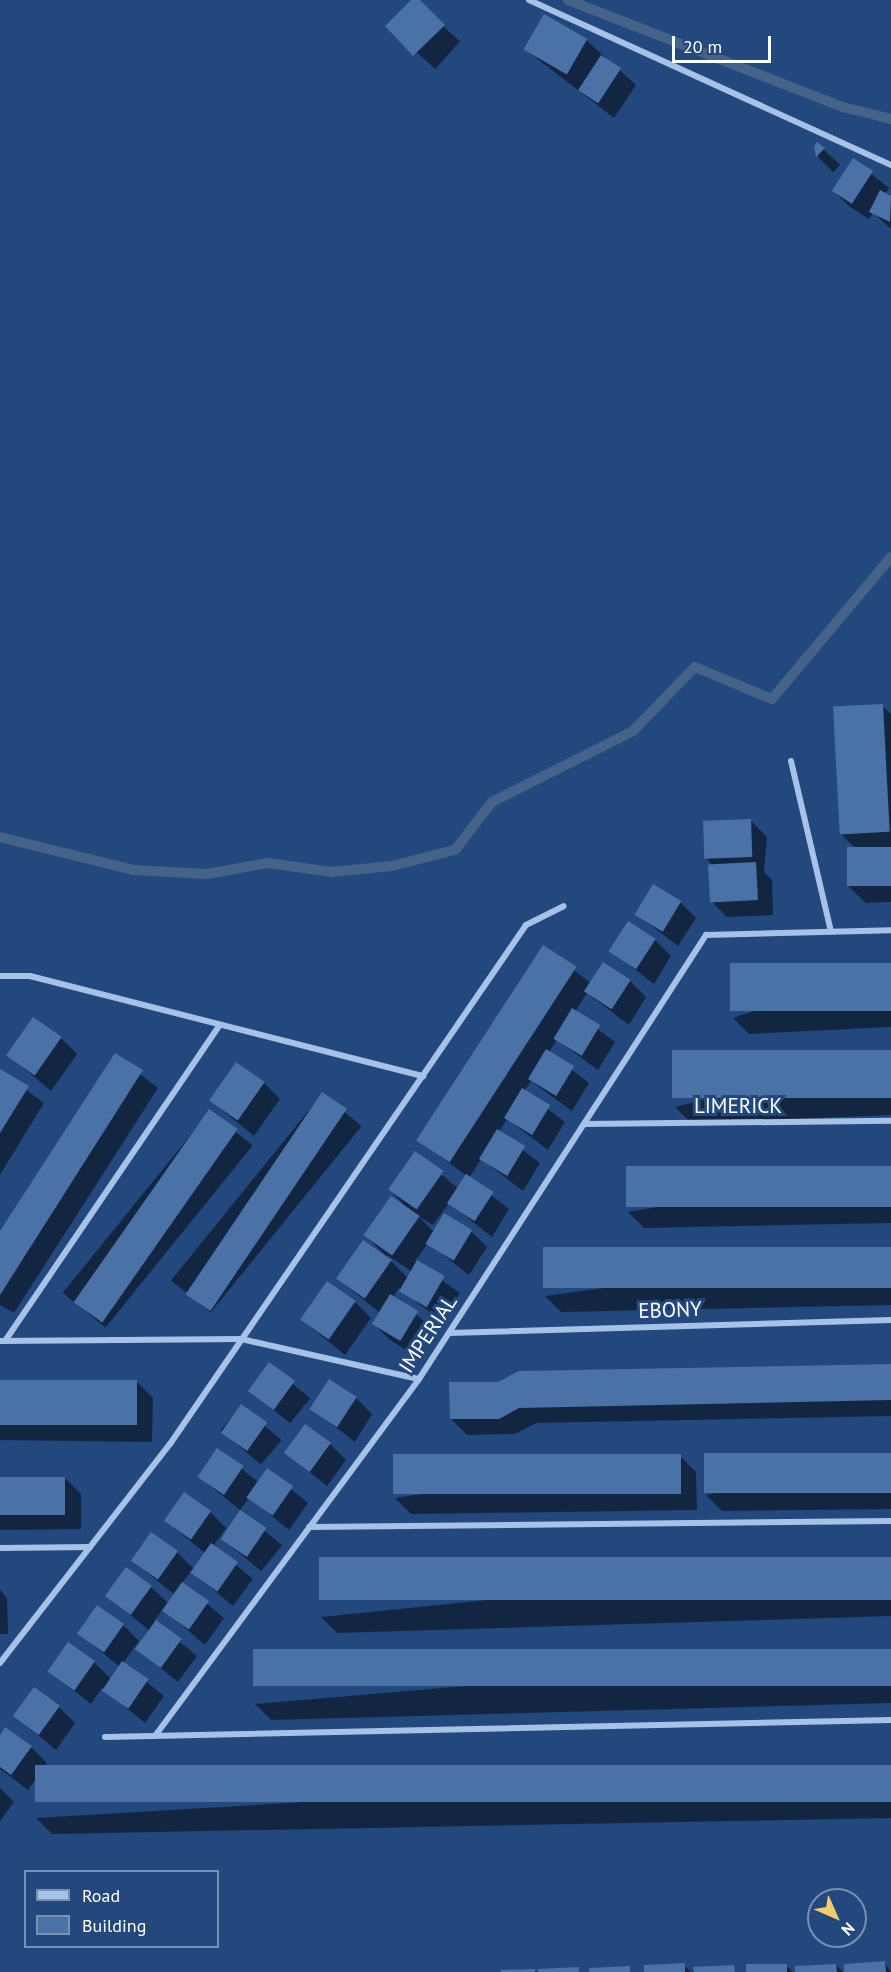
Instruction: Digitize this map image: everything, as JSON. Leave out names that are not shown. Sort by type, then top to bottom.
[{"type":"street","points":[[529,0],[891,165]]},
{"type":"street","points":[[791,761],[831,931],[891,930]]},
{"type":"street","points":[[0,1663],[90,1547],[241,1339],[526,926],[564,906]]},
{"type":"street","name":"IMPERIAL","points":[[155,1736],[419,1379],[706,935],[831,931]]},
{"type":"street","points":[[0,976],[30,976],[423,1076]]},
{"type":"street","points":[[3,1341],[220,1025]]},
{"type":"street","name":"LIMERICK","points":[[584,1124],[891,1121]]},
{"type":"street","name":"EBONY","points":[[449,1333],[891,1320]]},
{"type":"street","points":[[3,1341],[241,1339],[419,1379]]},
{"type":"street","points":[[309,1527],[891,1521]]},
{"type":"street","points":[[0,1548],[90,1547]]},
{"type":"street","points":[[105,1737],[891,1720]]},
{"type":"building","points":[[411,0],[420,0],[445,25],[413,56],[385,26]]},
{"type":"building","points":[[544,14],[587,39],[567,75],[524,50]]},
{"type":"building","points":[[601,55],[621,68],[598,103],[578,90]]},
{"type":"building","points":[[817,142],[825,148],[816,157],[814,147]]},
{"type":"building","points":[[853,158],[873,171],[852,204],[832,191]]},
{"type":"building","points":[[880,190],[891,196],[890,222],[869,212]]},
{"type":"building","points":[[883,704],[890,832],[840,834],[833,707]]},
{"type":"building","points":[[751,819],[752,857],[704,859],[703,821]]},
{"type":"building","points":[[847,847],[891,847],[891,886],[847,886]]},
{"type":"building","points":[[756,862],[758,900],[710,902],[708,865]]},
{"type":"building","points":[[653,884],[681,901],[663,932],[634,915]]},
{"type":"building","points":[[628,921],[656,939],[636,969],[608,951]]},
{"type":"building","points":[[543,945],[577,967],[450,1162],[416,1140]]},
{"type":"building","points":[[603,962],[631,980],[612,1009],[584,991]]},
{"type":"building","points":[[730,963],[891,963],[891,1011],[730,1011]]},
{"type":"building","points":[[572,1008],[600,1025],[582,1056],[553,1039]]},
{"type":"building","points":[[33,1017],[62,1037],[35,1076],[6,1056]]},
{"type":"building","points":[[546,1049],[574,1066],[556,1096],[528,1079]]},
{"type":"building","points":[[672,1050],[891,1050],[891,1098],[672,1098]]},
{"type":"building","points":[[115,1053],[143,1070],[0,1295],[0,1231]]},
{"type":"building","points":[[236,1062],[265,1082],[238,1121],[209,1101]]},
{"type":"building","points":[[0,1069],[29,1086],[0,1133]]},
{"type":"building","points":[[522,1088],[550,1105],[532,1135],[504,1118]]},
{"type":"building","points":[[322,1092],[347,1109],[210,1311],[186,1294]]},
{"type":"building","points":[[209,1109],[238,1129],[102,1322],[74,1302]]},
{"type":"building","points":[[497,1129],[525,1146],[507,1176],[479,1159]]},
{"type":"building","points":[[415,1151],[444,1171],[417,1210],[388,1190]]},
{"type":"building","points":[[626,1166],[891,1166],[891,1207],[626,1207]]},
{"type":"building","points":[[466,1174],[494,1192],[475,1221],[447,1203]]},
{"type":"building","points":[[391,1196],[420,1216],[392,1255],[363,1235]]},
{"type":"building","points":[[444,1213],[472,1230],[454,1261],[425,1244]]},
{"type":"building","points":[[363,1240],[392,1260],[365,1299],[336,1279]]},
{"type":"building","points":[[543,1247],[891,1247],[891,1288],[543,1288]]},
{"type":"building","points":[[417,1260],[445,1276],[427,1307],[399,1291]]},
{"type":"building","points":[[327,1281],[356,1301],[329,1340],[300,1320]]},
{"type":"building","points":[[390,1294],[418,1311],[400,1341],[372,1324]]},
{"type":"building","points":[[269,1362],[295,1381],[274,1410],[248,1391]]},
{"type":"building","points":[[891,1364],[891,1400],[519,1408],[499,1419],[450,1419],[449,1382],[498,1382],[519,1371]]},
{"type":"building","points":[[329,1379],[357,1397],[337,1427],[309,1409]]},
{"type":"building","points":[[0,1380],[137,1380],[137,1425],[0,1425]]},
{"type":"building","points":[[241,1404],[267,1422],[247,1451],[221,1433]]},
{"type":"building","points":[[305,1424],[331,1443],[310,1472],[284,1453]]},
{"type":"building","points":[[217,1448],[244,1466],[224,1495],[197,1477]]},
{"type":"building","points":[[704,1453],[891,1453],[891,1493],[704,1493]]},
{"type":"building","points":[[393,1454],[681,1454],[681,1494],[393,1494]]},
{"type":"building","points":[[267,1468],[293,1486],[273,1516],[246,1497]]},
{"type":"building","points":[[0,1477],[65,1477],[65,1515],[0,1515]]},
{"type":"building","points":[[184,1492],[211,1511],[191,1540],[164,1521]]},
{"type":"building","points":[[240,1510],[267,1528],[247,1557],[220,1539]]},
{"type":"building","points":[[151,1532],[178,1551],[158,1580],[131,1561]]},
{"type":"building","points":[[211,1543],[238,1562],[217,1591],[190,1572]]},
{"type":"building","points":[[319,1557],[891,1557],[891,1600],[319,1600]]},
{"type":"building","points":[[126,1567],[152,1586],[131,1615],[105,1596]]},
{"type":"building","points":[[182,1582],[209,1601],[189,1630],[162,1611]]},
{"type":"building","points":[[97,1605],[124,1624],[104,1653],[77,1634]]},
{"type":"building","points":[[156,1620],[182,1639],[161,1668],[135,1649]]},
{"type":"building","points":[[68,1642],[95,1661],[74,1690],[47,1671]]},
{"type":"building","points":[[253,1649],[891,1649],[891,1686],[253,1686]]},
{"type":"building","points":[[122,1661],[149,1679],[128,1709],[102,1691]]},
{"type":"building","points":[[34,1687],[60,1706],[39,1735],[13,1716]]},
{"type":"building","points":[[5,1727],[32,1746],[11,1775],[0,1767],[0,1735]]},
{"type":"building","points":[[35,1765],[891,1765],[891,1802],[35,1802]]},
{"type":"building","points":[[885,1961],[886,1972],[844,1972],[844,1964]]},
{"type":"building","points":[[685,1963],[685,1972],[644,1972],[644,1965]]},
{"type":"building","points":[[746,1964],[787,1964],[787,1972],[746,1972]]},
{"type":"building","points":[[836,1964],[837,1972],[795,1972],[795,1966]]},
{"type":"building","points":[[734,1965],[735,1972],[694,1972],[693,1967]]},
{"type":"building","points":[[630,1966],[630,1972],[589,1972],[589,1968]]},
{"type":"building","points":[[579,1967],[579,1972],[538,1972],[538,1969]]},
{"type":"building","points":[[535,1969],[535,1972],[501,1972],[501,1970]]},
{"type":"waterway","points":[[568,0],[843,107],[891,119]]},
{"type":"waterway","points":[[0,837],[133,870],[207,874],[268,863],[331,872],[392,866],[455,850],[492,802],[633,731],[695,667],[772,699],[891,557]]}]
